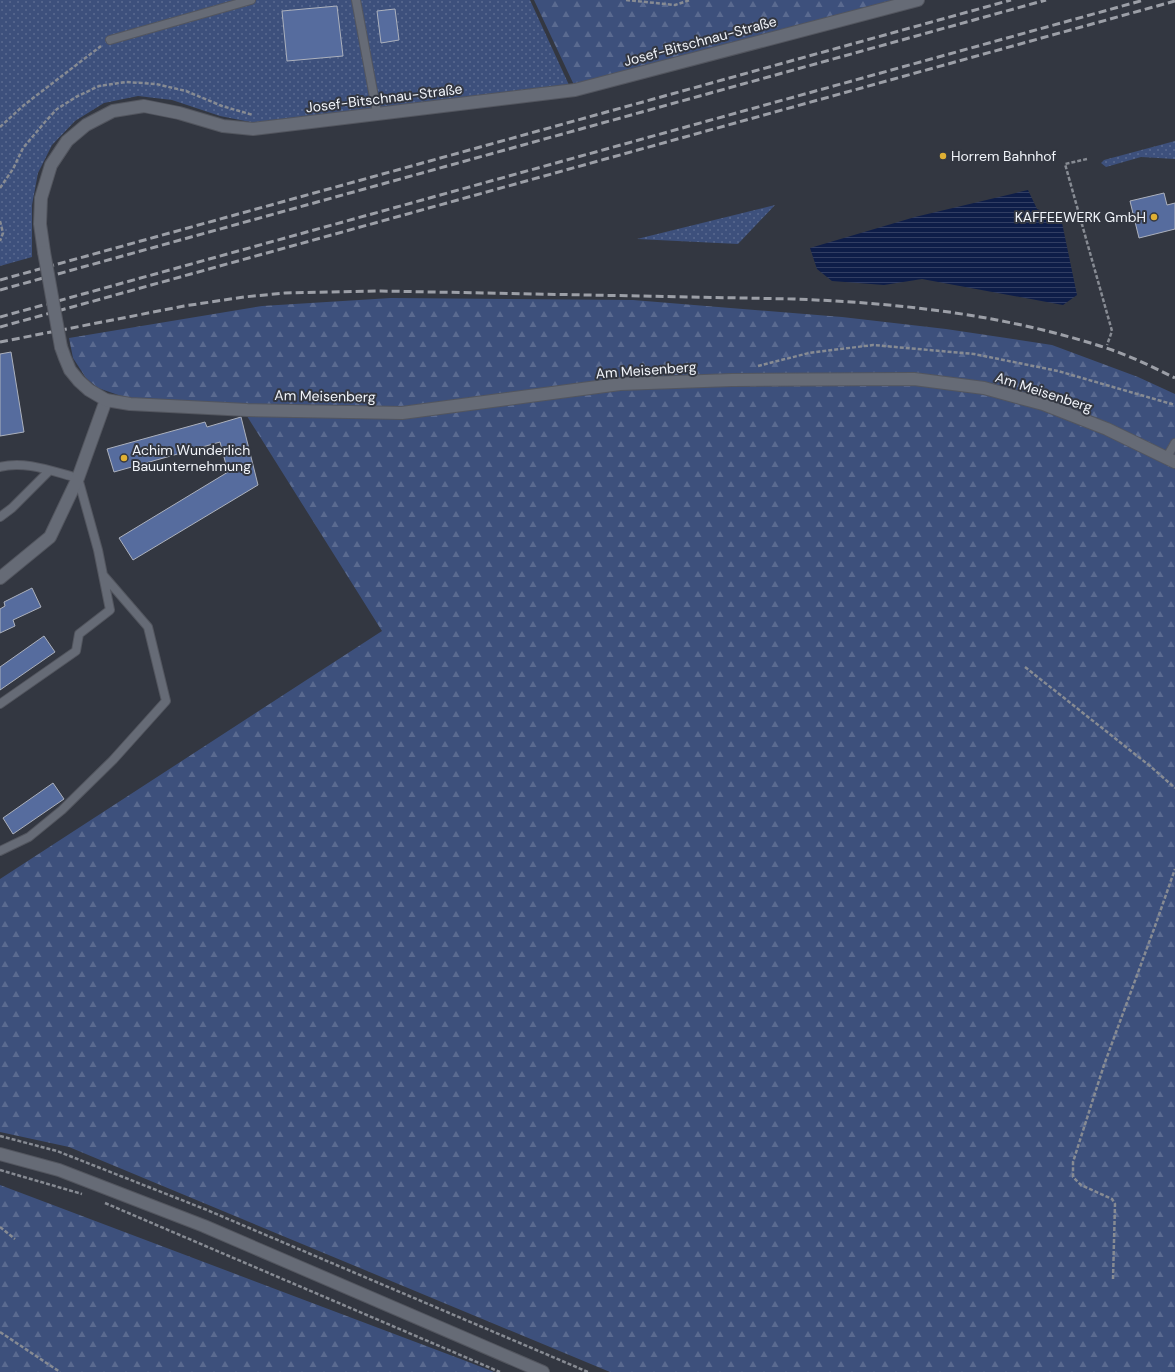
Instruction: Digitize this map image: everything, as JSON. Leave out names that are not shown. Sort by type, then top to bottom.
[{"type":"street","name":"Josef-Bitschnau-Straße","points":[[106,400],[89,390],[79,381],[70,370],[61,347],[40,224],[41,198],[51,165],[68,141],[86,125],[113,111],[144,106],[179,113],[223,126],[253,129],[575,90],[918,0]]},
{"type":"street","name":"Am Meisenberg","points":[[106,400],[130,404],[247,410],[402,413],[620,384],[732,380],[914,379],[984,388],[1043,404],[1107,429],[1171,460]]},
{"type":"street","points":[[0,578],[50,537],[78,478],[106,400]]},
{"type":"street","points":[[0,1154],[59,1170],[204,1226],[543,1372]]},
{"type":"lane","points":[[110,40],[252,0]]},
{"type":"lane","points":[[356,0],[378,114]]},
{"type":"lane","points":[[1171,460],[1175,443]]},
{"type":"lane","points":[[0,467],[30,466],[78,478],[98,550],[110,610],[79,634],[76,651],[0,704]]},
{"type":"lane","points":[[0,517],[12,508],[50,471]]},
{"type":"lane","points":[[0,851],[29,837],[62,810],[113,760],[166,701],[148,627],[104,576]]},
{"type":"path","points":[[626,0],[675,5],[690,0]]},
{"type":"path","points":[[0,127],[24,105],[110,40]]},
{"type":"path","points":[[1087,159],[1065,164],[1112,331],[1107,344]]},
{"type":"path","points":[[0,221],[2,232],[0,241]]},
{"type":"path","points":[[755,368],[761,365],[809,353],[873,345],[974,354],[1058,371],[1175,405]]},
{"type":"path","points":[[1025,667],[1144,761],[1175,788]]},
{"type":"path","points":[[1113,1279],[1115,1204],[1112,1199],[1081,1185],[1073,1177],[1073,1162],[1104,1065],[1175,869]]},
{"type":"path","points":[[0,1136],[57,1151],[207,1210],[588,1372]]},
{"type":"path","points":[[0,1170],[88,1196]]},
{"type":"path","points":[[102,1202],[500,1372]]},
{"type":"path","points":[[0,1227],[15,1239]]},
{"type":"path","points":[[0,1332],[60,1372]]},
{"type":"green space","points":[[0,0],[530,0],[569,85],[255,123],[220,116],[172,100],[138,96],[104,103],[75,121],[52,145],[38,173],[32,205],[32,257],[0,266]]},
{"type":"green space","points":[[534,0],[908,0],[574,85]]},
{"type":"green space","points":[[1175,141],[1175,159],[1141,157],[1106,167],[1101,163],[1104,160]]},
{"type":"green space","points":[[775,205],[738,244],[637,239]]},
{"type":"green space","points":[[391,298],[633,300],[842,317],[946,329],[1052,345],[1138,377],[1175,394],[1175,1372],[610,1372],[69,1147],[0,1132],[0,879],[382,631],[245,413],[127,398],[98,388],[86,378],[73,358],[69,338],[262,306]]},
{"type":"green space","points":[[0,1185],[466,1361],[494,1372],[0,1372]]},
{"type":"shaded area","points":[[1028,190],[1037,209],[1061,218],[1077,295],[1063,305],[922,279],[884,285],[832,281],[817,269],[810,248],[915,217]]},
{"type":"building","points":[[337,6],[343,56],[287,61],[282,11]]},
{"type":"building","points":[[395,9],[399,40],[381,43],[377,11]]},
{"type":"building","name":"KAFFEEWERK GmbH","points":[[1164,193],[1167,205],[1175,203],[1175,229],[1139,238],[1130,201]]},
{"type":"building","points":[[11,352],[24,432],[0,436],[0,354]]},
{"type":"building","points":[[241,417],[258,485],[133,560],[119,538],[228,472],[220,442],[114,472],[107,449],[205,422],[207,427]]},
{"type":"building","points":[[32,588],[41,607],[13,620],[15,626],[0,633],[0,609],[5,606],[4,602]]},
{"type":"building","points":[[44,636],[55,652],[0,690],[0,667]]},
{"type":"building","points":[[53,783],[64,799],[13,834],[3,818]]},
{"type":"railway","points":[[0,280],[1011,0]]},
{"type":"railway","points":[[0,290],[1046,0]]},
{"type":"railway","points":[[0,317],[1144,0]]},
{"type":"railway","points":[[0,327],[1175,1]]},
{"type":"railway","points":[[0,342],[184,306],[244,297],[285,293],[381,291],[794,299],[910,307],[987,318],[1062,335],[1110,349],[1138,360],[1175,378]]},
{"type":"place","name":"Horrem Bahnhof","points":[[943,156]]},
{"type":"place","name":"KAFFEEWERK GmbH","points":[[1154,217]]},
{"type":"place","name":"Achim Wunderlich Bauunternehmung","points":[[124,458]]}]
